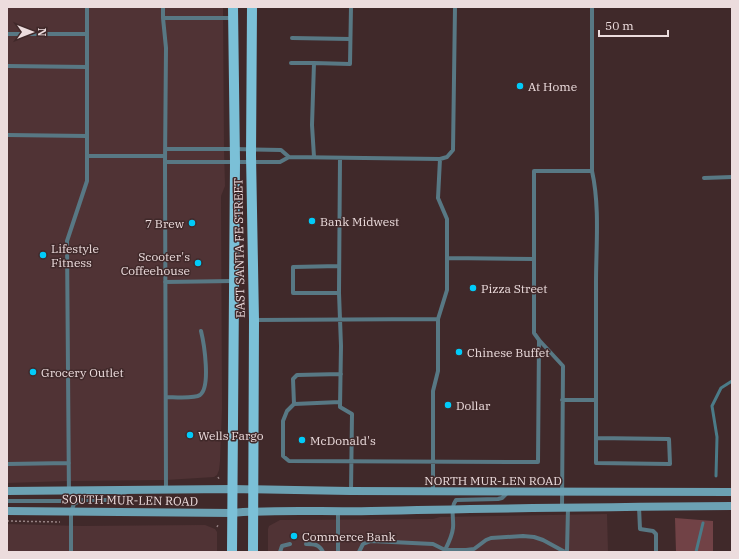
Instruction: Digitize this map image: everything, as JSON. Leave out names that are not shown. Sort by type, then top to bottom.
[{"type":"main road","name":"EAST SANTA FE STREET","points":[[232,7],[235,149],[232,552]]},
{"type":"main road","name":"EAST SANTA FE STREET","points":[[252,7],[251,163],[254,320],[253,552]]},
{"type":"main road","name":"SOUTH MUR-LEN ROAD","points":[[7,490],[253,489]]},
{"type":"main road","name":"NORTH MUR-LEN ROAD","points":[[253,489],[508,492],[732,492]]},
{"type":"main road","points":[[253,512],[732,506]]},
{"type":"main road","name":"SOUTH MUR-LEN ROAD","points":[[7,511],[253,512]]},
{"type":"lane","points":[[7,501],[62,501],[68,498],[68,241],[87,181],[87,7]]},
{"type":"lane","points":[[163,7],[166,48],[166,490]]},
{"type":"lane","points":[[291,63],[350,64],[350,7]]},
{"type":"lane","points":[[165,162],[280,162],[289,157],[440,159],[447,157],[454,150],[455,7]]},
{"type":"lane","points":[[592,7],[592,171],[596,190],[596,400],[596,438],[596,464],[670,464],[670,439],[596,438]]},
{"type":"lane","points":[[163,18],[233,18]]},
{"type":"lane","points":[[7,34],[87,34]]},
{"type":"lane","points":[[292,38],[350,39]]},
{"type":"lane","points":[[314,63],[312,125],[314,158]]},
{"type":"lane","points":[[7,66],[87,67]]},
{"type":"lane","points":[[7,135],[87,136]]},
{"type":"lane","points":[[165,149],[281,150],[289,157]]},
{"type":"lane","points":[[87,156],[165,156]]},
{"type":"lane","points":[[340,158],[340,407],[352,414],[351,491]]},
{"type":"lane","points":[[433,491],[433,391],[438,371],[438,319],[447,290],[447,219],[438,198],[440,159]]},
{"type":"lane","points":[[359,552],[363,544],[370,541],[433,544],[444,551],[474,548],[491,538],[523,536],[543,540],[566,552],[565,508],[562,492],[563,366],[534,333],[534,171],[592,171]]},
{"type":"lane","points":[[704,178],[732,177]]},
{"type":"lane","points":[[447,258],[534,259]]},
{"type":"lane","points":[[339,266],[293,267],[292,293],[339,293]]},
{"type":"lane","points":[[165,282],[234,281]]},
{"type":"lane","points":[[254,320],[438,319]]},
{"type":"lane","points":[[166,397],[196,397],[201,395],[204,389],[205,356],[201,331]]},
{"type":"lane","points":[[340,402],[294,404],[287,411],[283,421],[283,456],[289,461],[538,462],[539,340]]},
{"type":"lane","points":[[294,404],[293,379],[296,375],[341,374]]},
{"type":"lane","points":[[562,400],[596,400]]},
{"type":"lane","points":[[7,464],[69,463]]},
{"type":"lane","points":[[71,552],[72,512],[74,504],[82,500],[108,500],[133,490]]},
{"type":"lane","points":[[444,551],[451,539],[453,526],[452,509],[453,504],[458,499],[498,499],[502,498],[508,492]]},
{"type":"lane","points":[[638,507],[640,529],[653,531],[656,534],[656,552]]},
{"type":"lane","points":[[338,512],[338,552]]},
{"type":"lane","points":[[280,552],[282,546],[290,544]]},
{"type":"lane","points":[[306,544],[316,545],[320,547],[323,552]]},
{"type":"path","points":[[7,521],[60,522]]},
{"type":"shaded area","points":[[7,7],[223,7],[225,186],[221,196],[222,408],[219,470],[217,475],[214,477],[166,480],[7,483]]},
{"type":"shaded area","points":[[607,514],[608,552],[268,552],[269,526],[280,520],[433,519],[440,517]]},
{"type":"shaded area","points":[[675,518],[713,521],[713,552],[676,552]]},
{"type":"shaded area","points":[[7,524],[80,526],[205,525],[215,529],[217,532],[217,552],[7,552]]},
{"type":"waterway","points":[[716,476],[717,437],[712,406],[721,388],[732,381]]},
{"type":"waterway","points":[[696,552],[703,523]]},
{"type":"place","name":"At Home","points":[[520,86]]},
{"type":"place","name":"Bank Midwest","points":[[312,221]]},
{"type":"place","name":"7 Brew","points":[[192,223]]},
{"type":"place","name":"Lifestyle Fitness","points":[[43,255]]},
{"type":"place","name":"Scooter's Coffeehouse","points":[[198,263]]},
{"type":"place","name":"Pizza Street","points":[[473,288]]},
{"type":"place","name":"Chinese Buffet","points":[[459,352]]},
{"type":"place","name":"Grocery Outlet","points":[[33,372]]},
{"type":"place","name":"Dollar","points":[[448,405]]},
{"type":"place","name":"Wells Fargo","points":[[190,435]]},
{"type":"place","name":"McDonald's","points":[[302,440]]},
{"type":"place","name":"Commerce Bank","points":[[294,536]]}]
